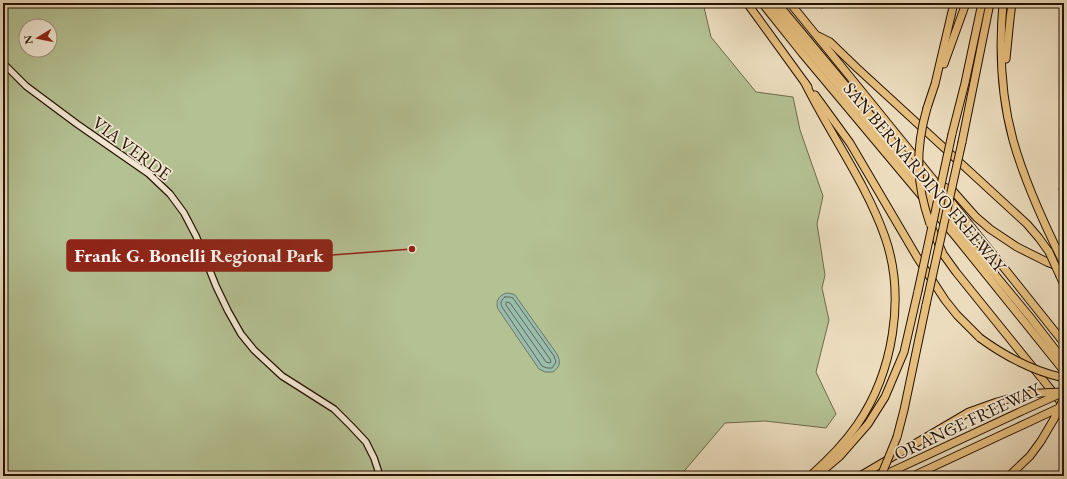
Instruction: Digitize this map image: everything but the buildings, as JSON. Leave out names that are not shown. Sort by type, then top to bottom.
[{"type":"highway","points":[[747,3],[850,143],[917,257],[945,300],[957,315],[980,338],[995,349],[1026,366],[1046,374],[1064,378]]},
{"type":"highway","name":"SAN BERNARDINO FREEWAY","points":[[762,3],[994,283],[1064,371]]},
{"type":"highway","points":[[769,3],[941,209],[1064,361]]},
{"type":"highway","points":[[777,3],[952,213],[965,220]]},
{"type":"highway","name":"SAN BERNARDINO FREEWAY","points":[[790,3],[1064,343]]},
{"type":"highway","points":[[954,3],[935,84],[927,108],[919,147],[920,192],[924,209],[943,254],[1064,406]]},
{"type":"highway","points":[[935,84],[941,72],[966,3]]},
{"type":"highway","points":[[816,476],[840,456],[868,424],[885,397],[904,352],[982,3]]},
{"type":"highway","points":[[881,476],[897,437],[904,410],[962,142],[990,3]]},
{"type":"highway","points":[[1003,3],[1001,41],[1003,85],[1011,132],[1020,163],[1034,201],[1064,264]]},
{"type":"highway","points":[[1003,85],[1012,3]]},
{"type":"highway","points":[[815,34],[830,42],[1027,224],[1049,252],[1064,286]]},
{"type":"highway","points":[[805,83],[832,130],[878,219],[891,257],[896,306],[888,358],[878,388],[868,409],[857,426],[836,451],[810,476]]},
{"type":"highway","points":[[937,184],[952,191],[976,217],[990,229],[1017,247],[1064,269]]},
{"type":"highway","points":[[860,476],[969,412],[1023,395],[1064,392]]},
{"type":"highway","name":"ORANGE FREEWAY","points":[[881,476],[1064,392]]},
{"type":"highway","points":[[1009,476],[1030,456],[1041,441],[1064,398]]},
{"type":"highway","name":"ORANGE FREEWAY","points":[[913,476],[1064,406]]},
{"type":"main road","name":"VIA VERDE","points":[[3,63],[26,86],[77,124],[149,174],[170,194],[184,213],[196,236],[216,286],[241,334],[254,350],[282,376],[334,409],[352,426],[366,442],[374,458],[380,476]]},
{"type":"street","points":[[816,4],[822,5],[827,3]]},
{"type":"shaded area","points":[[3,3],[703,3],[711,37],[756,92],[793,97],[800,130],[823,196],[817,224],[825,275],[822,288],[829,320],[816,372],[836,414],[826,428],[765,421],[725,423],[680,476],[3,476]]},
{"type":"water","points":[[507,293],[515,295],[557,354],[559,364],[553,372],[545,372],[539,369],[498,309],[498,299]]},
{"type":"waterway","points":[[1059,189],[1064,197]]},
{"type":"place","name":"Frank G. Bonelli Regional Park","points":[[412,249]]}]
